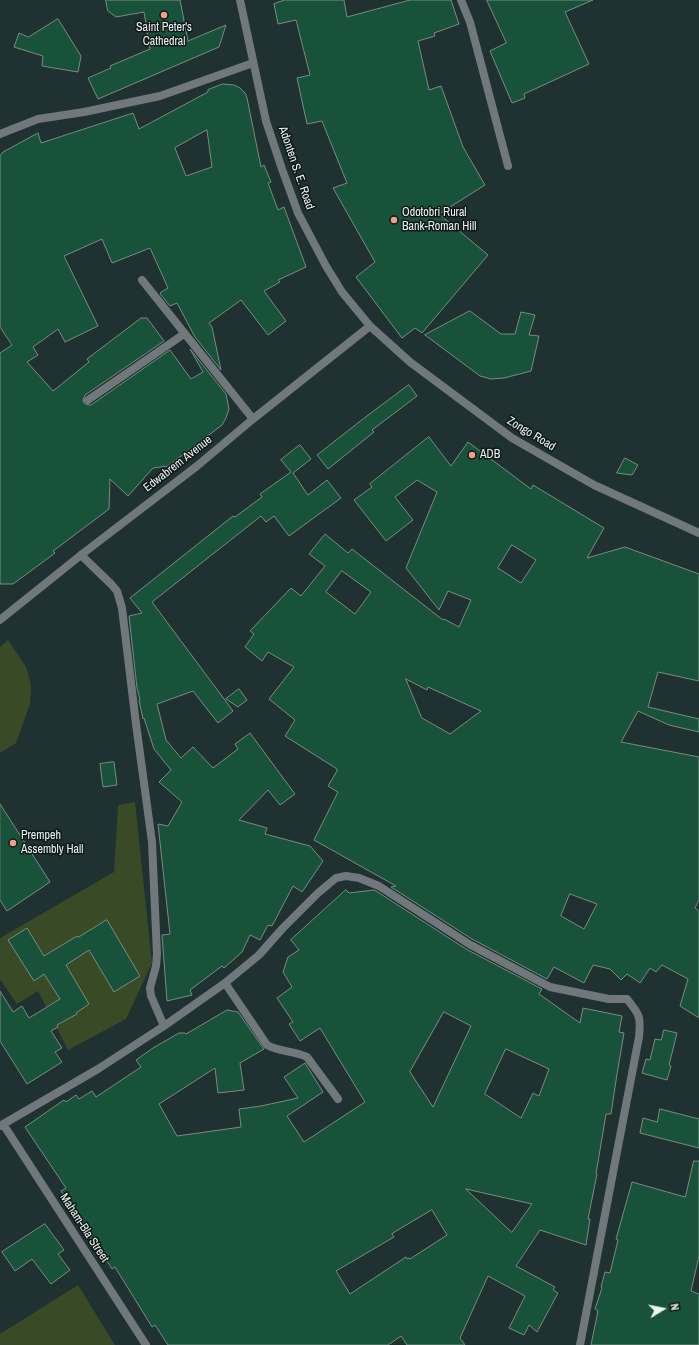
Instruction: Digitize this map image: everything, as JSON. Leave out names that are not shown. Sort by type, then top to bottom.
[{"type":"street","name":"Adonten S. E. Road","points":[[240,0],[266,121],[298,214],[342,292],[370,326]]},
{"type":"street","points":[[461,0],[470,22],[508,166]]},
{"type":"street","points":[[0,134],[38,119],[84,112],[160,96],[253,63]]},
{"type":"street","points":[[142,280],[253,419]]},
{"type":"street","name":"Edwabrem Avenue","points":[[0,620],[81,555],[197,466],[253,419],[370,326]]},
{"type":"street","name":"Zongo Road","points":[[370,326],[410,362],[512,438],[594,484],[699,533]]},
{"type":"street","points":[[88,400],[184,334]]},
{"type":"street","points":[[81,555],[117,591],[122,608],[152,842],[157,954],[156,966],[150,988],[150,996],[164,1026]]},
{"type":"street","points":[[1,1125],[98,1069],[164,1026],[225,982],[259,955],[318,893],[336,878],[346,876],[359,878],[379,886],[469,944],[550,987],[609,998],[627,999],[638,1012],[641,1023],[580,1345]]},
{"type":"street","points":[[225,982],[267,1045],[274,1049],[307,1057],[338,1099]]},
{"type":"street","name":"Maham-Bla Street","points":[[1,1125],[146,1345]]},
{"type":"green space","points":[[8,640],[26,667],[31,685],[30,704],[16,743],[0,753],[0,647]]},
{"type":"green space","points":[[135,802],[152,963],[126,1019],[68,1050],[38,991],[17,1004],[0,979],[0,938],[114,872],[118,805]]},
{"type":"green space","points":[[78,1285],[115,1345],[0,1345],[0,1334]]},
{"type":"building","points":[[106,0],[180,0],[188,41],[226,25],[219,47],[98,99],[88,78],[111,68],[110,66],[150,49],[144,12],[116,17],[108,11]]},
{"type":"building","points":[[285,0],[344,0],[347,17],[410,0],[451,0],[459,24],[434,33],[435,36],[418,41],[429,90],[441,86],[463,147],[485,185],[439,214],[488,255],[422,333],[415,328],[402,338],[356,277],[375,262],[333,188],[347,183],[322,121],[307,124],[297,78],[310,75],[296,20],[278,24],[274,4]]},
{"type":"building","points":[[487,0],[593,0],[565,12],[589,64],[524,94],[525,98],[512,103],[490,51],[506,43]]},
{"type":"building","points":[[58,19],[81,56],[78,72],[42,66],[43,56],[14,47],[19,33],[28,37]]},
{"type":"building","points":[[223,84],[234,85],[245,93],[261,167],[264,165],[271,182],[268,183],[278,210],[284,207],[306,267],[278,280],[280,282],[264,291],[286,321],[268,335],[241,300],[209,323],[212,327],[221,370],[195,337],[177,303],[170,306],[161,295],[160,293],[168,288],[150,248],[112,263],[102,239],[64,256],[98,326],[65,342],[58,329],[33,347],[38,355],[27,362],[53,391],[89,362],[87,359],[141,318],[147,318],[164,341],[85,395],[83,400],[84,403],[91,405],[170,350],[191,379],[203,372],[190,349],[226,394],[229,409],[222,425],[168,466],[153,468],[128,496],[110,479],[109,509],[53,551],[55,553],[13,584],[0,584],[0,353],[12,345],[0,327],[0,156],[3,152],[38,133],[41,143],[133,113],[139,129],[208,92],[208,90]],"holes":[[[207,130],[212,167],[186,176],[175,148]]]},
{"type":"building","points":[[470,311],[501,334],[515,334],[521,312],[535,315],[529,335],[539,336],[531,371],[504,378],[491,379],[480,376],[425,335]]},
{"type":"building","points":[[409,385],[417,396],[372,430],[374,432],[328,469],[317,455]]},
{"type":"building","points":[[429,437],[451,466],[468,442],[531,489],[533,485],[604,528],[587,558],[625,547],[699,574],[699,681],[658,672],[648,707],[699,719],[699,732],[669,725],[638,711],[621,742],[699,757],[699,900],[695,908],[699,911],[699,1018],[680,1006],[688,979],[662,965],[656,972],[650,968],[640,983],[627,974],[621,980],[610,969],[593,965],[584,983],[554,967],[547,979],[472,939],[391,887],[396,886],[314,840],[338,792],[328,786],[337,769],[285,736],[295,720],[269,699],[294,667],[268,652],[262,661],[245,647],[254,634],[250,631],[291,588],[301,596],[325,566],[309,554],[325,534],[348,553],[352,549],[443,620],[444,619],[459,627],[471,600],[448,591],[439,610],[406,568],[437,492],[417,480],[395,497],[413,520],[386,541],[354,500],[372,487],[370,484]],"holes":[[[512,545],[536,560],[521,583],[498,568]],[[342,571],[371,592],[355,614],[326,592]],[[406,679],[427,690],[428,687],[481,711],[450,734],[422,718]],[[570,894],[597,904],[584,929],[561,916]]]},
{"type":"building","points":[[300,445],[311,459],[293,473],[308,495],[327,480],[341,498],[289,536],[274,516],[266,522],[261,516],[152,602],[233,711],[218,723],[193,691],[157,704],[166,740],[181,758],[193,747],[213,768],[238,749],[235,744],[250,733],[295,794],[280,805],[268,790],[239,820],[267,828],[265,834],[310,846],[323,861],[302,892],[293,886],[272,926],[268,925],[260,940],[250,935],[242,952],[224,968],[222,966],[190,990],[192,995],[167,1001],[162,935],[170,934],[158,824],[168,826],[182,802],[159,782],[171,770],[154,749],[144,718],[143,719],[137,688],[129,616],[142,613],[130,598],[233,516],[235,517],[262,497],[260,494],[291,472],[281,460]]},
{"type":"building","points":[[625,458],[638,465],[632,475],[617,473]]},
{"type":"building","points":[[239,689],[247,700],[238,707],[226,699]]},
{"type":"building","points":[[114,762],[117,785],[103,787],[100,764]]},
{"type":"building","name":"Prempeh Assembly Hall","points":[[0,804],[50,882],[7,911],[0,900]]},
{"type":"building","points":[[346,890],[349,893],[374,890],[466,949],[542,989],[539,994],[580,1023],[583,1008],[622,1016],[619,1032],[624,1033],[611,1114],[606,1114],[597,1174],[588,1219],[590,1219],[586,1245],[540,1230],[516,1266],[555,1287],[553,1290],[558,1293],[537,1332],[529,1325],[524,1335],[509,1328],[525,1296],[488,1276],[460,1338],[465,1345],[407,1345],[401,1336],[388,1345],[168,1345],[155,1325],[152,1327],[115,1267],[112,1269],[98,1246],[96,1247],[61,1191],[66,1188],[25,1127],[64,1100],[66,1102],[76,1095],[79,1099],[92,1091],[96,1097],[141,1067],[136,1060],[179,1033],[186,1034],[227,1010],[238,1012],[264,1049],[240,1063],[244,1090],[218,1093],[215,1068],[159,1104],[177,1136],[241,1127],[239,1109],[298,1098],[284,1077],[305,1063],[323,1092],[287,1116],[304,1142],[365,1102],[320,1028],[300,1041],[289,1024],[293,1022],[277,998],[292,987],[283,972],[288,957],[299,950],[291,940]],"holes":[[[444,1012],[471,1026],[433,1107],[410,1072]],[[506,1049],[549,1069],[539,1096],[533,1093],[521,1118],[485,1094]],[[466,1189],[532,1204],[512,1232]],[[432,1210],[447,1235],[410,1259],[407,1259],[406,1257],[350,1294],[336,1271],[394,1237],[392,1234]]]},
{"type":"building","points":[[107,920],[140,976],[114,992],[89,950],[66,965],[89,1004],[76,1013],[77,1014],[57,1025],[58,1027],[51,1031],[62,1048],[55,1052],[62,1062],[27,1084],[0,1041],[0,991],[13,1012],[22,1006],[29,1018],[60,999],[44,974],[34,981],[8,940],[27,928],[44,956]]},
{"type":"building","points":[[664,1030],[677,1033],[667,1080],[642,1073],[646,1059],[650,1060],[655,1039],[661,1040]]},
{"type":"building","points":[[660,1109],[699,1119],[699,1148],[640,1133],[643,1118],[657,1122]]},
{"type":"building","points":[[694,1161],[699,1161],[699,1256],[691,1291],[699,1294],[699,1345],[591,1345],[598,1311],[595,1309],[602,1288],[605,1272],[610,1273],[618,1240],[616,1239],[632,1182],[685,1197]]},
{"type":"building","points":[[45,1224],[64,1250],[58,1254],[70,1270],[51,1284],[32,1259],[15,1271],[2,1252]]},
{"type":"place","name":"Saint Peter's Cathedral","points":[[164,15]]},
{"type":"place","name":"Odotobri Rural Bank-Roman Hill","points":[[394,220]]},
{"type":"place","name":"ADB","points":[[472,455]]},
{"type":"place","name":"Prempeh Assembly Hall","points":[[13,843]]}]
